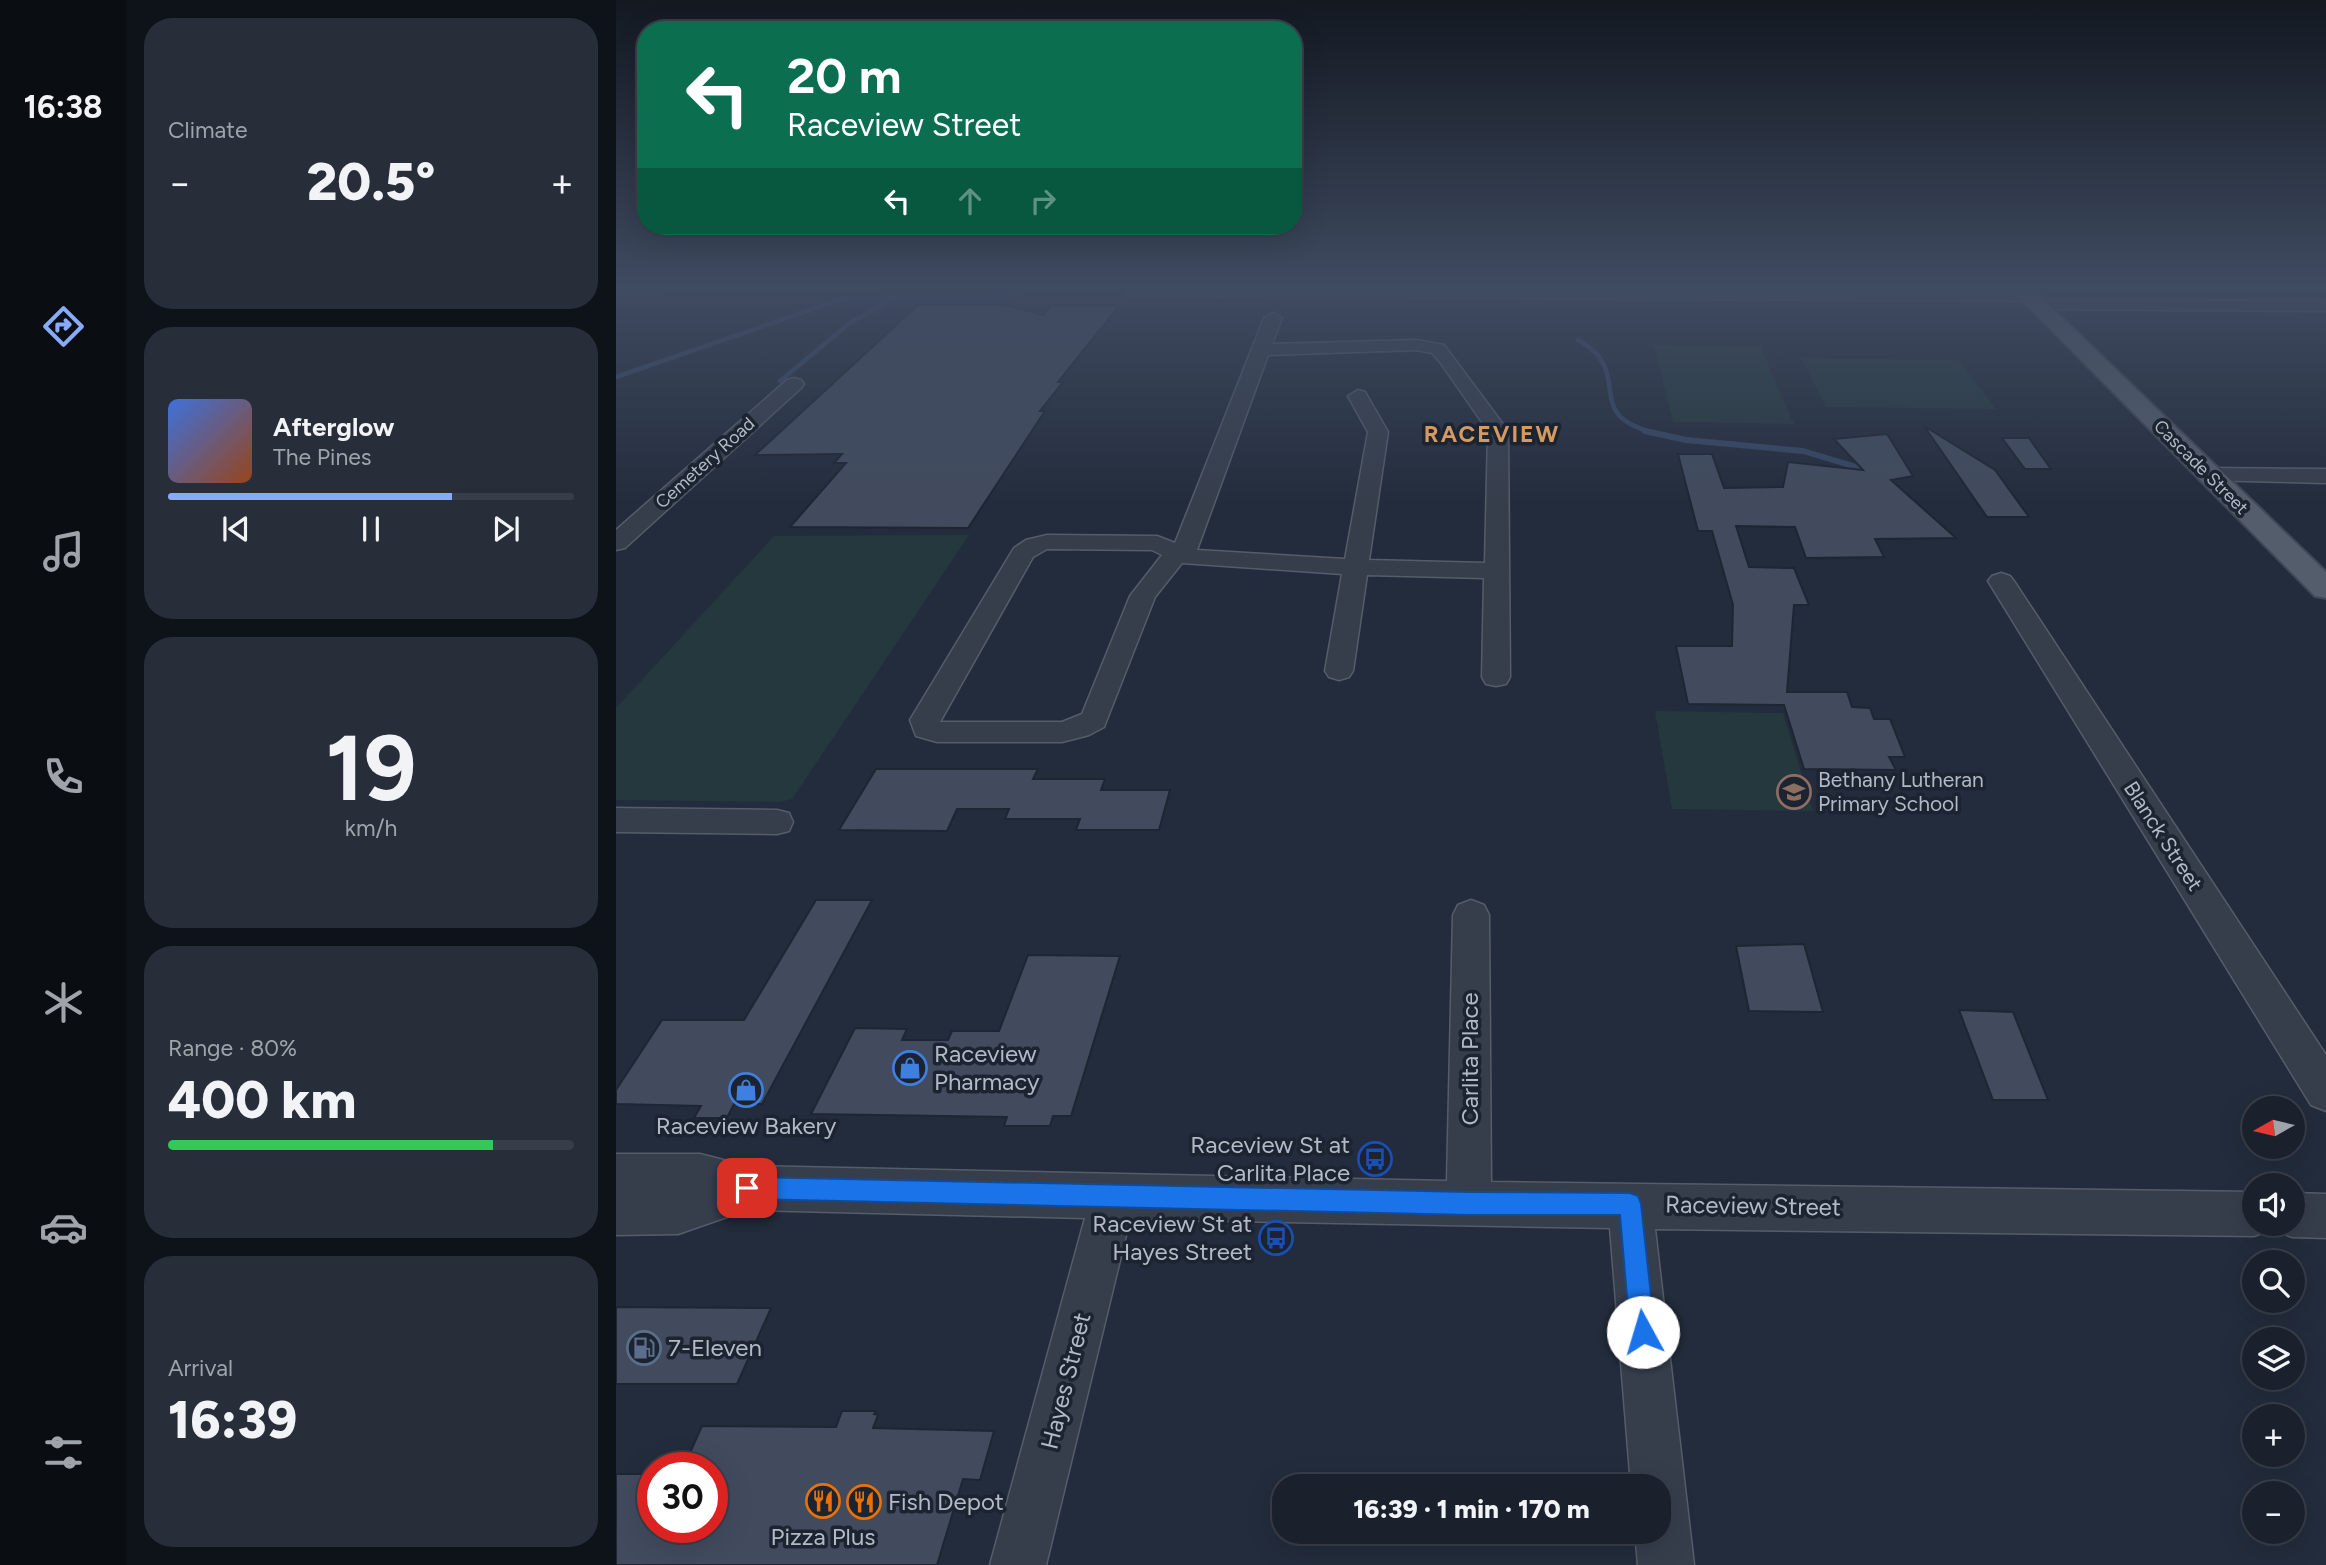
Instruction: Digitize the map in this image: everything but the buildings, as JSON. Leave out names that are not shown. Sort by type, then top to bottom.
[{"type":"main road","name":"Cascade Street","points":[[2091,358],[2326,589]]},
{"type":"street","points":[[1258,358],[1179,555],[1143,596],[1094,720],[1078,729],[1062,732],[937,732],[927,729],[925,720],[1023,553],[1035,545],[1060,542],[1157,543],[1179,555],[1356,567],[1495,571]]},
{"type":"street","points":[[1445,358],[1498,431],[1496,677]]},
{"type":"street","name":"Cemetery Road","points":[[616,542],[794,384]]},
{"type":"street","points":[[1339,671],[1378,432],[1358,396]]},
{"type":"street","points":[[2210,475],[2326,476]]},
{"type":"street","name":"Blanck Street","points":[[2000,581],[2326,1091]]},
{"type":"street","points":[[616,820],[777,822]]},
{"type":"street","name":"Carlita Place","points":[[1469,1204],[1471,915]]},
{"type":"street","name":"Raceview Street","points":[[616,1176],[700,1176],[747,1188],[1113,1197],[2242,1214]]},
{"type":"street","name":"Raceview Street","points":[[616,1213],[678,1212],[747,1188]]},
{"type":"street","name":"Hayes Street","points":[[1018,1565],[1113,1197]]},
{"type":"street","points":[[1630,1204],[1657,1474]]},
{"type":"street","points":[[2305,1215],[2326,1216]]},
{"type":"street","points":[[1664,1544],[1666,1565]]},
{"type":"green space","points":[[1657,358],[1765,358],[1794,424],[1673,422]]},
{"type":"green space","points":[[1801,358],[1958,360],[1996,409],[1826,407]]},
{"type":"green space","points":[[969,535],[792,799],[780,802],[616,800],[616,708],[774,536]]},
{"type":"green space","points":[[1655,711],[1783,713],[1813,811],[1672,809]]},
{"type":"waterway","points":[[616,377],[671,358]]},
{"type":"waterway","points":[[780,381],[808,358]]},
{"type":"waterway","points":[[1600,358],[1605,368],[1615,409],[1622,418],[1651,432]]},
{"type":"waterway","points":[[1645,431],[1686,440],[1803,451],[1870,471]]},
{"type":"place","name":"Bethany Lutheran Primary School","points":[[1794,792]]},
{"type":"place","name":"Raceview Pharmacy","points":[[910,1068]]},
{"type":"place","name":"Raceview Bakery","points":[[746,1090]]},
{"type":"place","name":"Raceview St at Carlita Place","points":[[1375,1159]]},
{"type":"place","name":"Raceview St at Hayes Street","points":[[1276,1238]]},
{"type":"place","name":"7-Eleven","points":[[644,1348]]},
{"type":"place","name":"Pizza Plus","points":[[823,1501]]},
{"type":"place","name":"Fish Depot","points":[[864,1502]]},
{"type":"district","name":"RACEVIEW","points":[[1492,434]]},
{"type":"route","points":[[747,1188],[1469,1204],[1630,1204],[1643,1332]]}]
